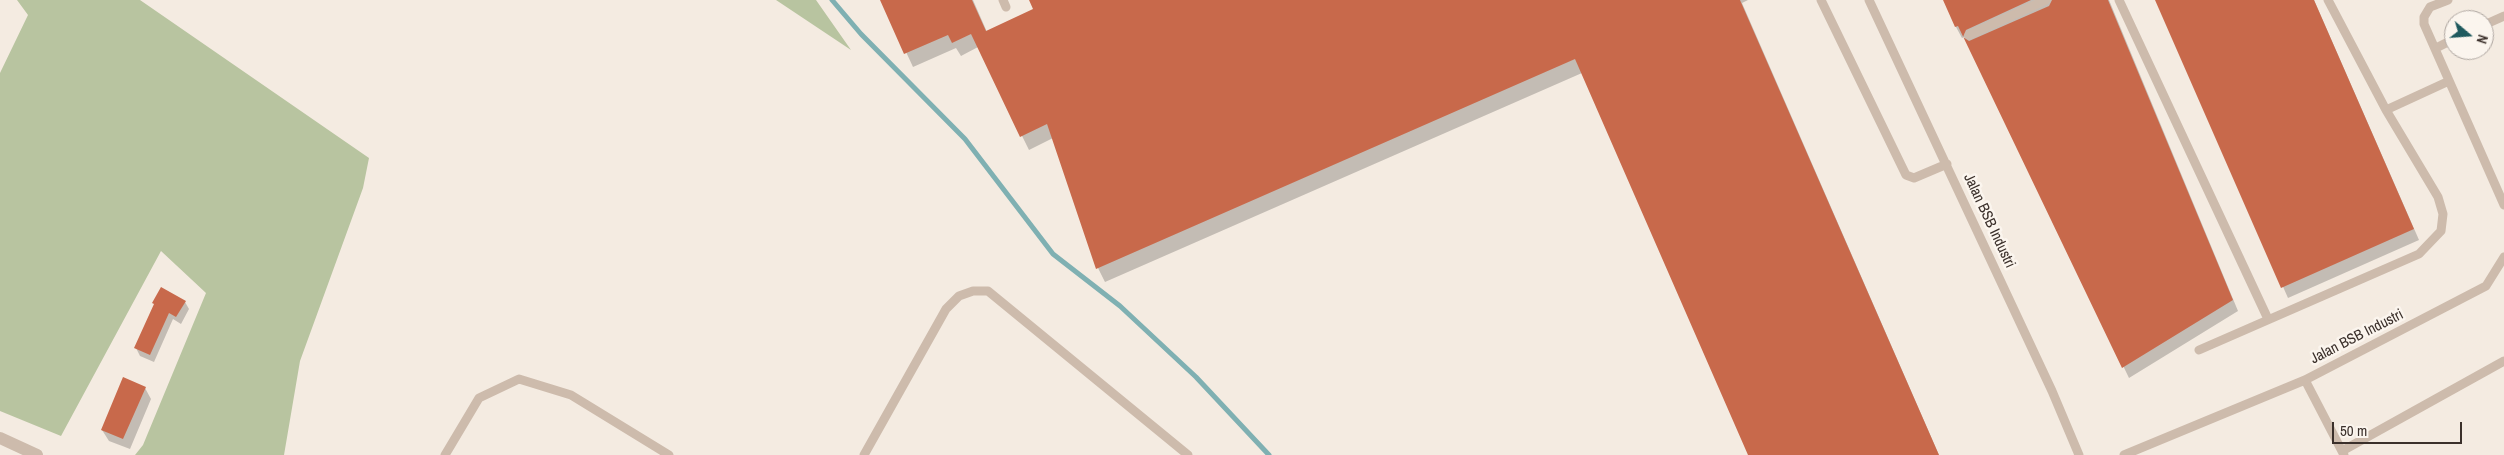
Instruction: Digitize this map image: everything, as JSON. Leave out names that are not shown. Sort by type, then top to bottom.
[{"type":"street","points":[[0,438],[37,455]]},
{"type":"lane","points":[[1821,0],[1906,175],[1914,178],[1947,164]]},
{"type":"lane","name":"Jalan BSB Industri","points":[[1869,0],[1947,164],[2079,455]]},
{"type":"lane","points":[[1969,35],[2046,0]]},
{"type":"lane","points":[[2119,0],[2268,319]]},
{"type":"lane","points":[[2199,350],[2419,254],[2441,232],[2443,214],[2438,197],[2386,110],[2328,0]]},
{"type":"lane","points":[[2448,0],[2430,7],[2424,17],[2424,24],[2504,204]]},
{"type":"lane","points":[[2436,48],[2444,44]]},
{"type":"lane","points":[[2386,110],[2449,81]]},
{"type":"lane","name":"Jalan BSB Industri","points":[[2124,455],[2304,380],[2486,286],[2504,257]]},
{"type":"lane","points":[[864,455],[946,309],[959,296],[973,291],[988,291],[1188,455]]},
{"type":"lane","points":[[2304,380],[2343,453],[2504,361]]},
{"type":"lane","points":[[445,455],[479,398],[519,378],[571,395],[669,455]]},
{"type":"green space","points":[[17,0],[140,0],[369,158],[363,188],[300,361],[284,455],[135,455],[143,445],[206,293],[161,251],[61,436],[0,411],[0,73],[28,15]]},
{"type":"green space","points":[[776,0],[816,0],[851,50]]},
{"type":"building","points":[[880,0],[972,0],[986,31],[1033,9],[1029,0],[1740,0],[1939,455],[1748,455],[1575,59],[1096,269],[1047,124],[1020,137],[971,34],[952,43],[948,35],[904,54]]},
{"type":"building","points":[[1943,0],[2031,0],[1966,30],[1963,37],[1958,26],[1955,27]]},
{"type":"building","points":[[2052,0],[2108,0],[2233,300],[2122,368],[1963,37],[1969,41],[2049,6]]},
{"type":"building","points":[[2155,0],[2314,0],[2414,229],[2281,288]]},
{"type":"building","points":[[161,287],[186,301],[176,317],[169,313],[150,355],[134,348],[154,304],[152,303]]},
{"type":"building","points":[[123,377],[146,387],[123,439],[101,430]]},
{"type":"waterway","points":[[832,0],[861,34],[965,139],[1053,254],[1120,306],[1196,377],[1269,455]]}]
